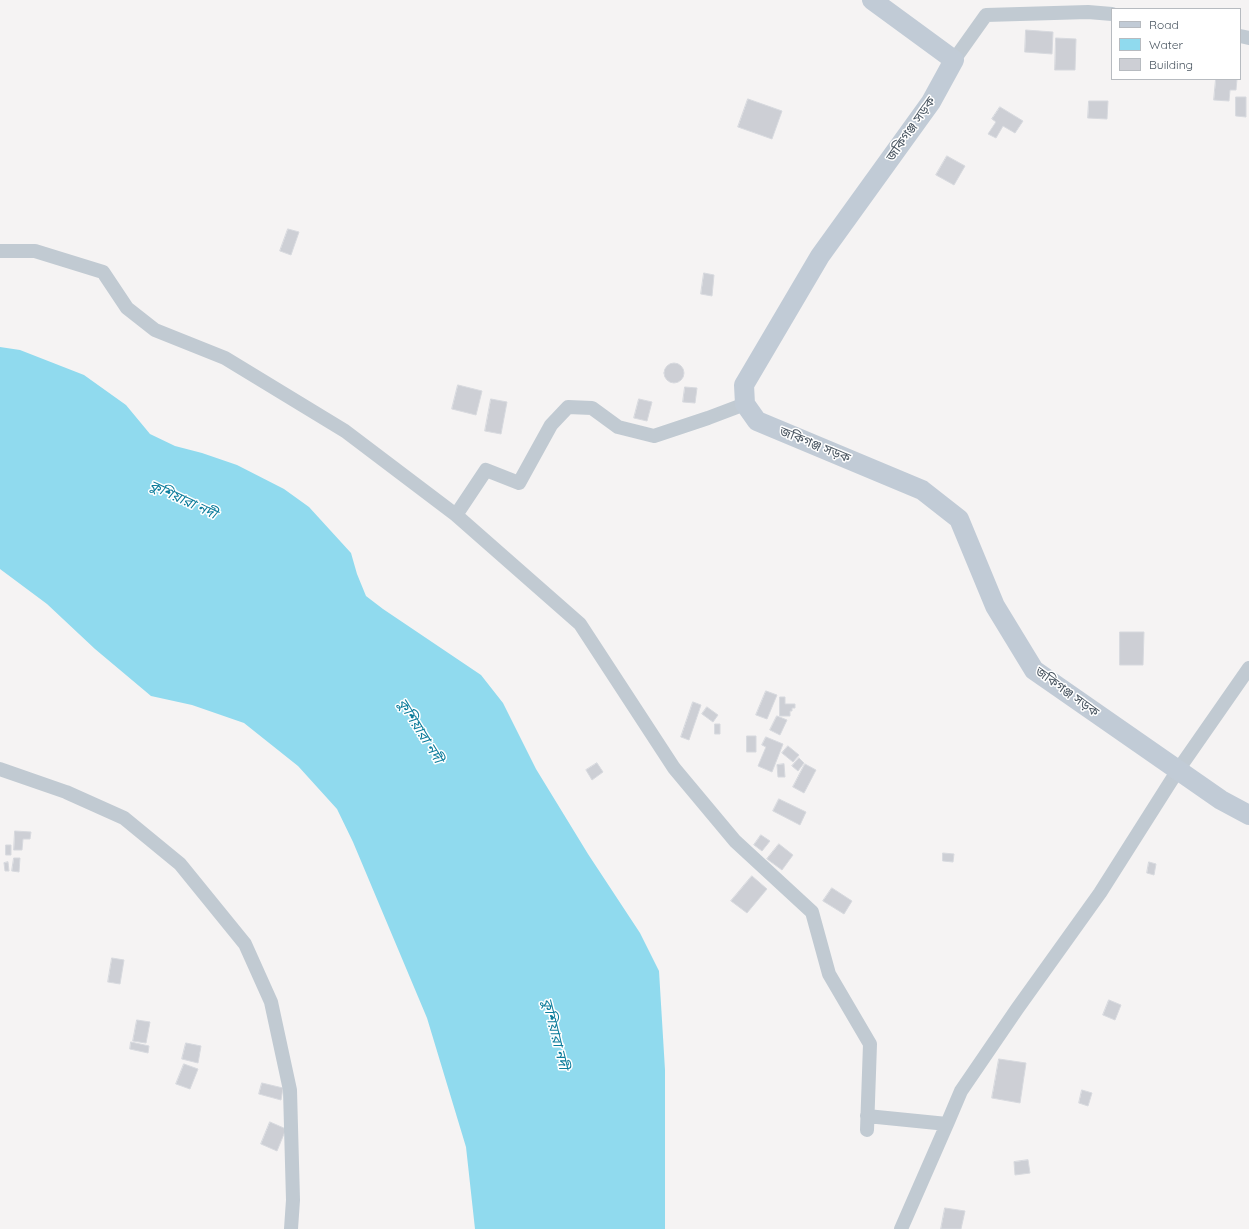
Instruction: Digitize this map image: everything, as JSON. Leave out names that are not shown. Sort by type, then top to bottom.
[{"type":"main road","points":[[872,0],[954,60]]},
{"type":"main road","name":"জকিগঞ্জ সড়ক","points":[[954,60],[932,102],[820,256],[744,385],[745,404],[757,422],[922,490],[958,519],[995,606],[1034,670],[1221,800],[1249,815]]},
{"type":"street","points":[[954,60],[986,15],[1088,12],[1111,14]]},
{"type":"street","points":[[0,251],[35,251],[103,272],[128,308],[155,330],[225,358],[345,430],[456,515],[580,624],[674,768],[735,841],[812,912],[829,974],[870,1044],[867,1130]]},
{"type":"street","points":[[456,515],[486,470],[519,483],[551,425],[568,407],[592,408],[618,427],[654,436],[745,404]]},
{"type":"street","points":[[901,1229],[962,1092],[1017,1009],[1100,893],[1178,770],[1249,668]]},
{"type":"street","points":[[0,769],[66,792],[124,818],[180,864],[246,944],[271,1002],[290,1090],[292,1200],[290,1229]]},
{"type":"street","points":[[867,1116],[947,1124]]},
{"type":"water","name":"কুশিয়ারা নদী","points":[[0,347],[20,350],[84,375],[126,405],[150,434],[175,446],[202,453],[237,465],[284,489],[309,507],[351,553],[357,574],[366,596],[481,675],[503,703],[536,769],[588,854],[640,933],[659,971],[665,1070],[665,1229],[475,1229],[466,1147],[427,1018],[353,842],[337,809],[298,766],[244,723],[192,705],[151,696],[95,649],[47,604],[0,569]]},
{"type":"building","points":[[1026,30],[1053,32],[1052,54],[1025,52]]},
{"type":"building","points":[[1056,38],[1076,39],[1075,70],[1055,70]]},
{"type":"building","points":[[1216,80],[1237,80],[1236,90],[1230,90],[1229,101],[1214,100]]},
{"type":"building","points":[[1236,97],[1246,97],[1246,117],[1236,116]]},
{"type":"building","points":[[748,99],[782,111],[772,139],[738,127]]},
{"type":"building","points":[[1089,101],[1108,101],[1107,119],[1088,118]]},
{"type":"building","points":[[1000,107],[1023,121],[1015,133],[1003,126],[996,138],[988,134],[996,122],[992,119]]},
{"type":"building","points":[[947,156],[965,166],[954,185],[936,175]]},
{"type":"building","points":[[288,229],[299,232],[291,255],[280,251]]},
{"type":"building","points":[[704,273],[714,275],[712,296],[701,294]]},
{"type":"building","points":[[674,363],[681,366],[684,373],[681,380],[674,383],[667,380],[664,373],[667,366]]},
{"type":"building","points":[[458,385],[482,391],[476,415],[452,409]]},
{"type":"building","points":[[685,387],[697,388],[695,403],[683,402]]},
{"type":"building","points":[[491,399],[507,402],[501,434],[485,431]]},
{"type":"building","points":[[639,399],[652,402],[647,421],[634,418]]},
{"type":"building","points":[[1120,632],[1144,632],[1143,665],[1120,665]]},
{"type":"building","points":[[766,691],[777,695],[767,719],[756,715]]},
{"type":"building","points":[[780,697],[785,697],[785,704],[795,704],[795,708],[792,708],[792,711],[790,711],[790,716],[780,716]]},
{"type":"building","points":[[693,702],[701,705],[689,740],[681,737]]},
{"type":"building","points":[[707,707],[718,715],[713,722],[702,714]]},
{"type":"building","points":[[777,716],[787,720],[780,735],[770,730]]},
{"type":"building","points":[[715,724],[720,724],[720,734],[715,734]]},
{"type":"building","points":[[747,736],[756,736],[756,752],[747,752]]},
{"type":"building","points":[[766,737],[783,744],[772,772],[758,766],[766,747],[762,745]]},
{"type":"building","points":[[788,746],[799,755],[793,762],[782,753]]},
{"type":"building","points":[[799,758],[804,763],[798,771],[792,766]]},
{"type":"building","points":[[597,763],[603,772],[592,780],[586,770]]},
{"type":"building","points":[[784,764],[785,777],[778,777],[777,765]]},
{"type":"building","points":[[805,764],[816,770],[804,793],[793,787]]},
{"type":"building","points":[[779,799],[806,812],[800,825],[773,811]]},
{"type":"building","points":[[15,831],[31,832],[30,839],[23,839],[22,850],[14,850]]},
{"type":"building","points":[[761,835],[770,841],[762,851],[754,845]]},
{"type":"building","points":[[779,844],[793,855],[782,870],[767,859]]},
{"type":"building","points":[[6,845],[11,845],[11,855],[6,855]]},
{"type":"building","points":[[943,853],[954,854],[953,862],[943,861]]},
{"type":"building","points":[[14,858],[20,858],[19,872],[12,871]]},
{"type":"building","points":[[8,862],[9,871],[5,871],[4,863]]},
{"type":"building","points":[[1149,862],[1156,864],[1154,875],[1147,873]]},
{"type":"building","points":[[752,876],[767,889],[747,913],[731,901]]},
{"type":"building","points":[[832,888],[852,901],[844,914],[823,901]]},
{"type":"building","points":[[112,958],[124,960],[120,984],[108,982]]},
{"type":"building","points":[[1109,1000],[1121,1005],[1115,1020],[1103,1015]]},
{"type":"building","points":[[137,1020],[150,1022],[146,1043],[133,1041]]},
{"type":"building","points":[[131,1042],[149,1046],[148,1053],[130,1049]]},
{"type":"building","points":[[186,1043],[201,1046],[198,1063],[182,1059]]},
{"type":"building","points":[[999,1059],[1026,1063],[1020,1103],[992,1098]]},
{"type":"building","points":[[184,1064],[198,1069],[190,1089],[176,1084]]},
{"type":"building","points":[[262,1083],[283,1088],[281,1100],[259,1094]]},
{"type":"building","points":[[1082,1090],[1092,1093],[1088,1106],[1079,1103]]},
{"type":"building","points":[[270,1122],[286,1129],[277,1151],[261,1144]]},
{"type":"building","points":[[1028,1160],[1030,1173],[1015,1175],[1014,1162]]},
{"type":"building","points":[[945,1208],[965,1211],[961,1229],[941,1229]]}]
